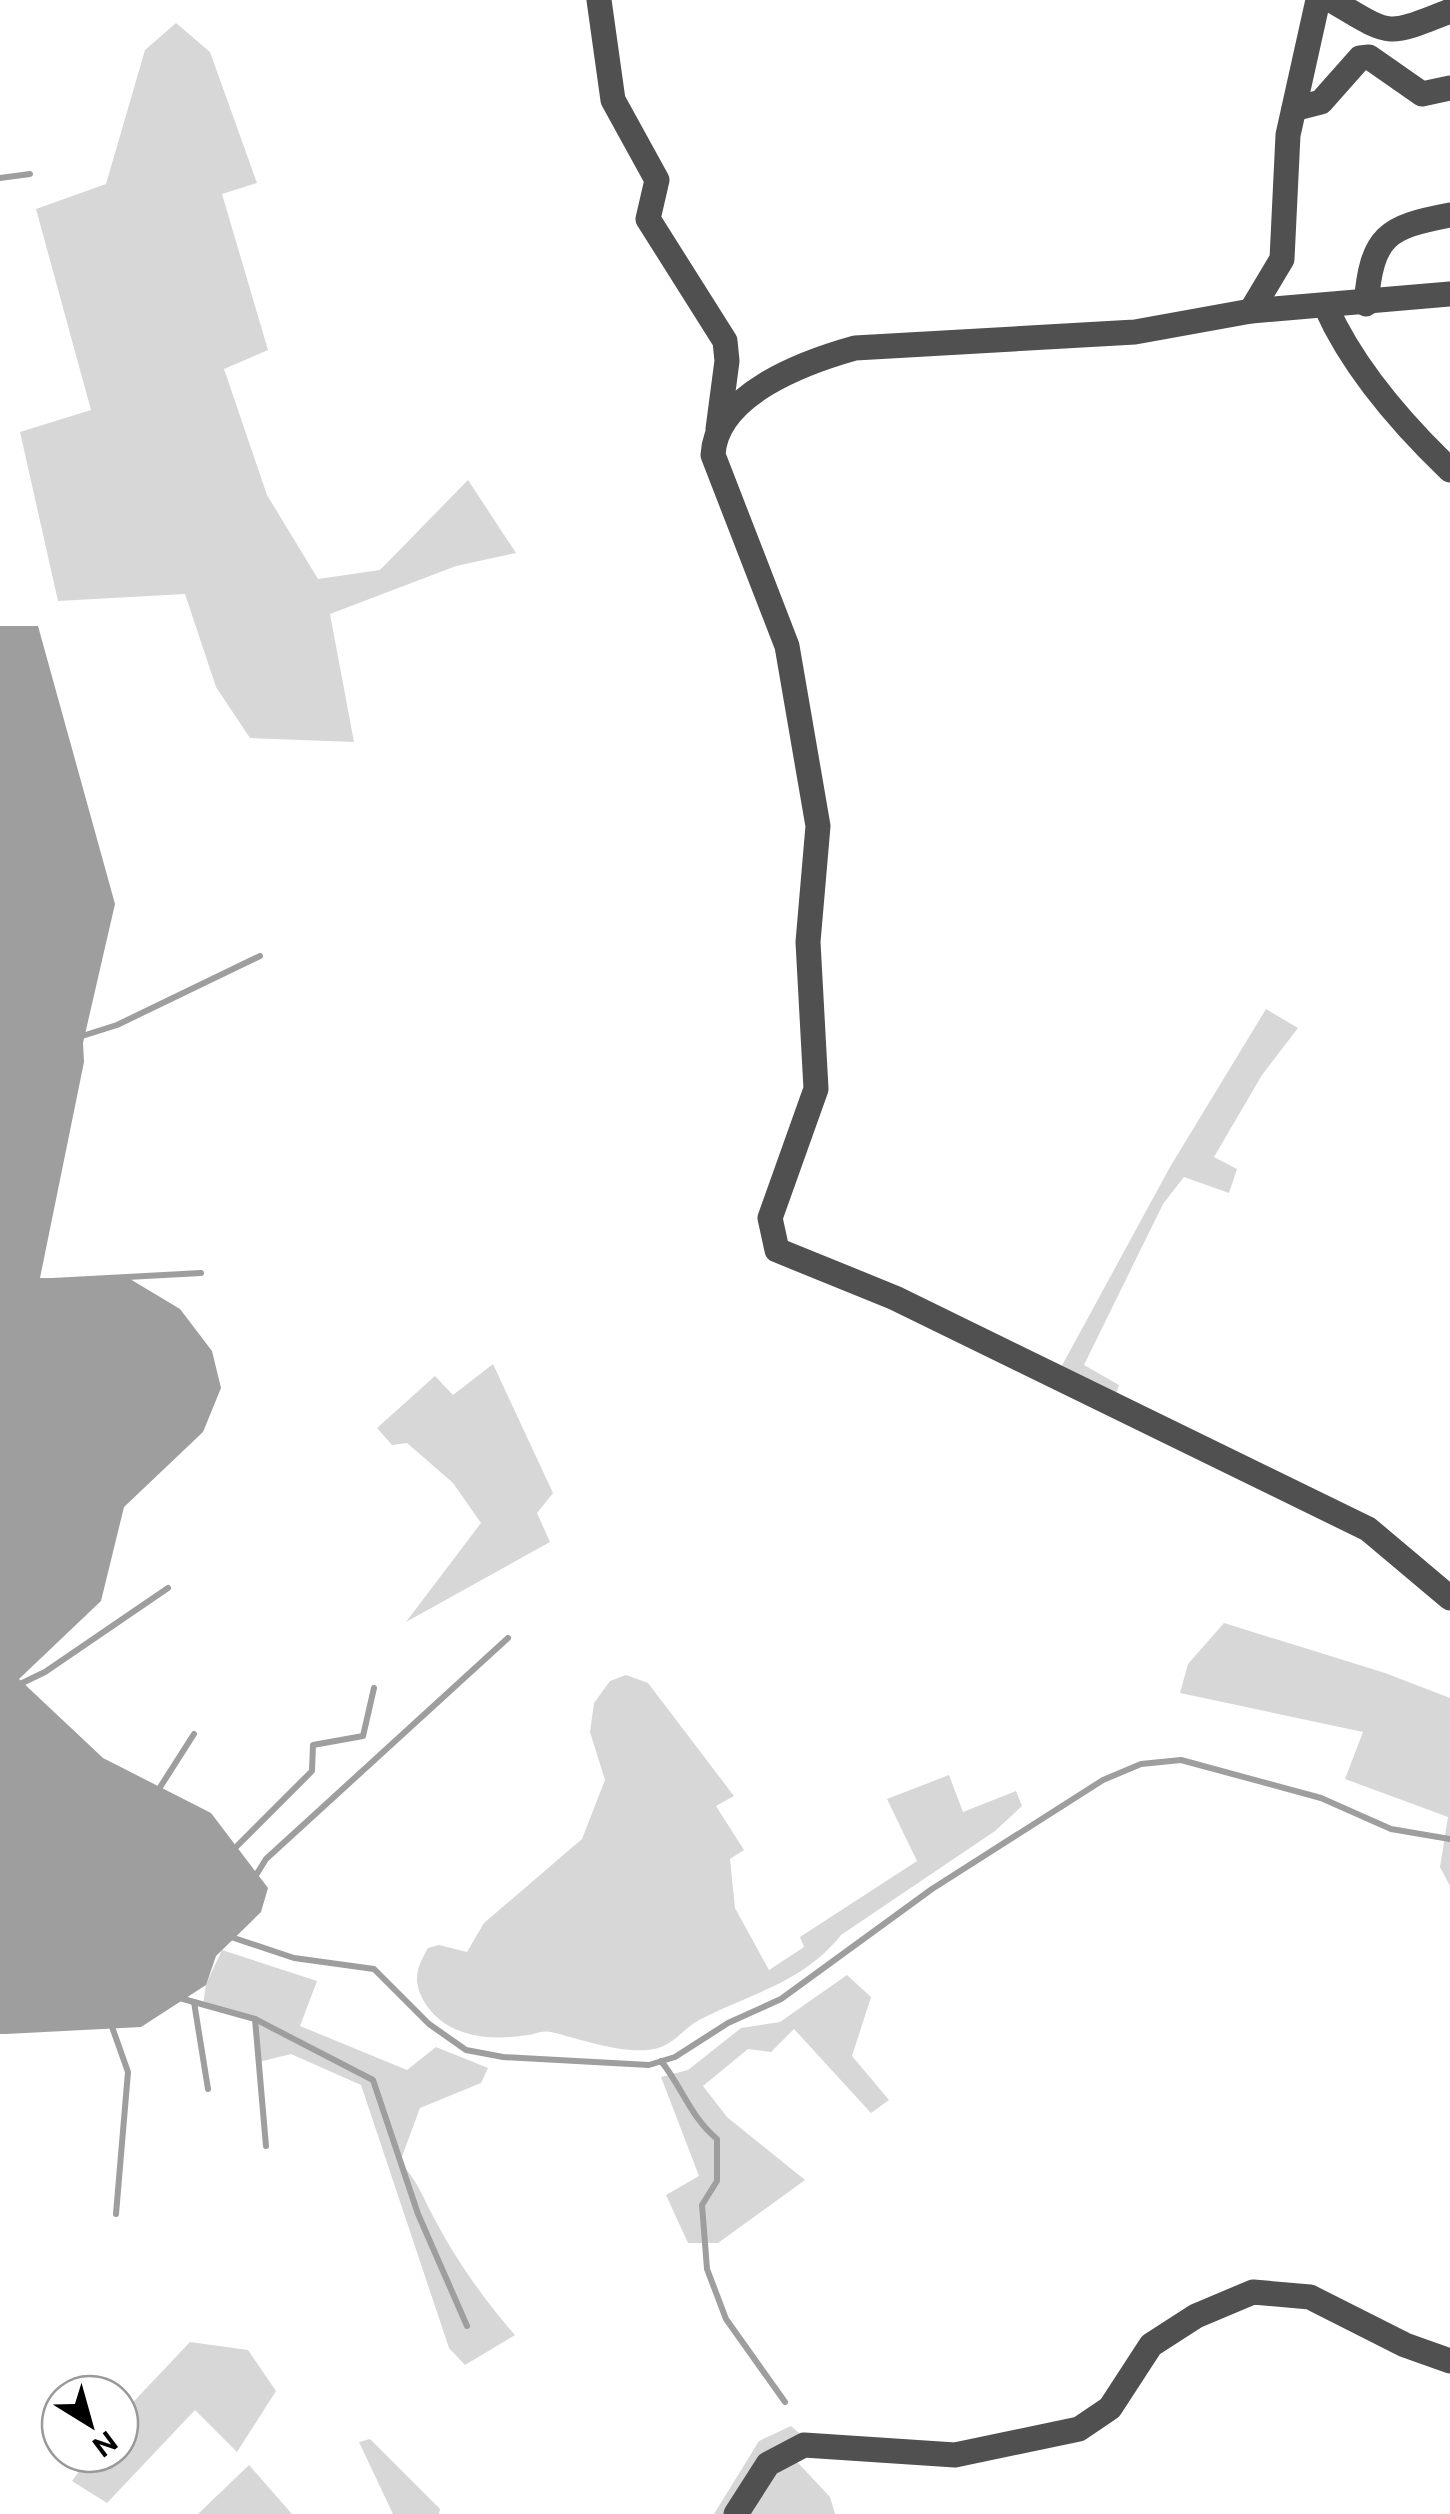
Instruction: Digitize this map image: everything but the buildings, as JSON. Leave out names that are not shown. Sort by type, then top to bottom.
[{"type":"street","points":[[599,0],[614,100],[657,180],[648,219],[725,341],[727,361],[713,456],[787,646],[818,826],[808,902],[816,1089],[770,1218],[778,1250],[896,1298],[1368,1529],[1450,1598]]},
{"type":"street","points":[[1251,311],[1282,259],[1288,136],[1318,0]]},
{"type":"street","points":[[1331,0],[1387,32],[1400,32],[1450,11]]},
{"type":"street","points":[[1294,110],[1321,102],[1360,58],[1369,57],[1422,94],[1450,88]]},
{"type":"street","points":[[1366,304],[1368,275],[1388,233],[1406,222],[1450,215]]},
{"type":"street","points":[[718,429],[777,378],[820,357],[855,348],[1135,332],[1251,311],[1450,294]]},
{"type":"street","points":[[1326,307],[1337,332],[1406,427],[1450,469]]},
{"type":"street","points":[[736,2514],[768,2464],[804,2445],[955,2454],[1079,2429],[1110,2408],[1152,2345],[1196,2316],[1252,2292],[1310,2297],[1405,2344],[1450,2361]]},
{"type":"shaded area","points":[[176,23],[210,52],[257,183],[222,194],[268,350],[224,369],[267,495],[318,579],[380,570],[468,480],[516,553],[456,566],[330,614],[354,742],[250,738],[216,687],[185,594],[58,601],[20,432],[91,410],[36,209],[106,184],[145,50]]},
{"type":"shaded area","points":[[0,626],[38,626],[115,904],[83,1043],[84,1062],[40,1278],[130,1279],[180,1309],[212,1351],[221,1388],[203,1432],[124,1507],[101,1601],[19,1679],[103,1758],[211,1813],[268,1888],[261,1912],[216,1956],[206,1985],[141,2027],[0,2034]]},
{"type":"shaded area","points":[[1266,1009],[1298,1028],[1262,1075],[1214,1157],[1237,1169],[1229,1193],[1184,1177],[1163,1204],[1084,1365],[1119,1385],[1115,1398],[1059,1371],[1170,1167]]},
{"type":"shaded area","points":[[493,1364],[553,1493],[537,1513],[550,1542],[406,1622],[481,1523],[453,1483],[407,1443],[392,1445],[377,1428],[435,1376],[453,1395]]},
{"type":"shaded area","points":[[1224,1623],[1385,1673],[1450,1698],[1450,1886],[1440,1867],[1448,1817],[1345,1779],[1363,1732],[1180,1693],[1188,1664]]},
{"type":"shaded area","points":[[626,1675],[648,1683],[734,1796],[716,1806],[744,1850],[730,1859],[735,1908],[769,1970],[804,1947],[800,1937],[917,1861],[887,1799],[949,1775],[963,1812],[1016,1791],[1022,1806],[995,1831],[841,1935],[810,1965],[699,2020],[661,2047],[621,2049],[548,2032],[485,2037],[445,2024],[425,2003],[418,1988],[418,1969],[424,1955],[428,1948],[439,1945],[467,1952],[484,1923],[582,1839],[605,1780],[590,1732],[594,1703],[610,1681]]},
{"type":"shaded area","points":[[222,1950],[317,1981],[300,2026],[407,2070],[436,2047],[488,2068],[481,2083],[420,2108],[400,2162],[460,2262],[515,2335],[465,2365],[449,2348],[361,2085],[291,2054],[259,2062],[255,2019],[203,2005],[206,1984]]},
{"type":"shaded area","points":[[847,1975],[871,1997],[852,2056],[889,2100],[871,2113],[794,2029],[771,2052],[748,2049],[703,2086],[727,2117],[805,2180],[718,2243],[688,2243],[666,2195],[699,2176],[661,2077],[688,2070],[741,2028],[780,2022]]},
{"type":"shaded area","points":[[190,2342],[248,2350],[276,2391],[237,2452],[195,2410],[140,2468],[140,2395]]},
{"type":"shaded area","points":[[791,2426],[807,2440],[785,2449],[830,2497],[835,2514],[714,2514],[759,2441]]},
{"type":"shaded area","points":[[370,2439],[440,2509],[439,2514],[393,2514],[359,2442]]},
{"type":"shaded area","points":[[249,2465],[292,2514],[198,2514]]},
{"type":"shaded area","points":[[77,2474],[134,2474],[107,2503],[72,2481]]},
{"type":"waterway","points":[[0,178],[30,174]]},
{"type":"waterway","points":[[79,1037],[117,1025],[260,956]]},
{"type":"waterway","points":[[34,1282],[201,1273]]},
{"type":"waterway","points":[[18,1685],[45,1672],[168,1588]]},
{"type":"waterway","points":[[253,1880],[266,1859],[508,1638]]},
{"type":"waterway","points":[[232,1851],[312,1771],[313,1745],[363,1736],[374,1688]]},
{"type":"waterway","points":[[157,1792],[194,1734]]},
{"type":"waterway","points":[[228,1936],[294,1958],[374,1969],[429,2024],[466,2050],[503,2057],[649,2065],[675,2057],[728,2023],[781,1999],[932,1889],[1103,1780],[1141,1764],[1181,1760],[1321,1798],[1391,1829],[1450,1839]]},
{"type":"waterway","points":[[176,1997],[255,2019],[373,2080],[418,2214],[467,2326]]},
{"type":"waterway","points":[[194,2002],[208,2089]]},
{"type":"waterway","points":[[255,2019],[266,2146]]},
{"type":"waterway","points":[[111,2024],[128,2072],[116,2214]]},
{"type":"waterway","points":[[661,2061],[700,2122],[717,2139],[717,2181],[702,2205],[707,2269],[726,2319],[785,2402]]}]
